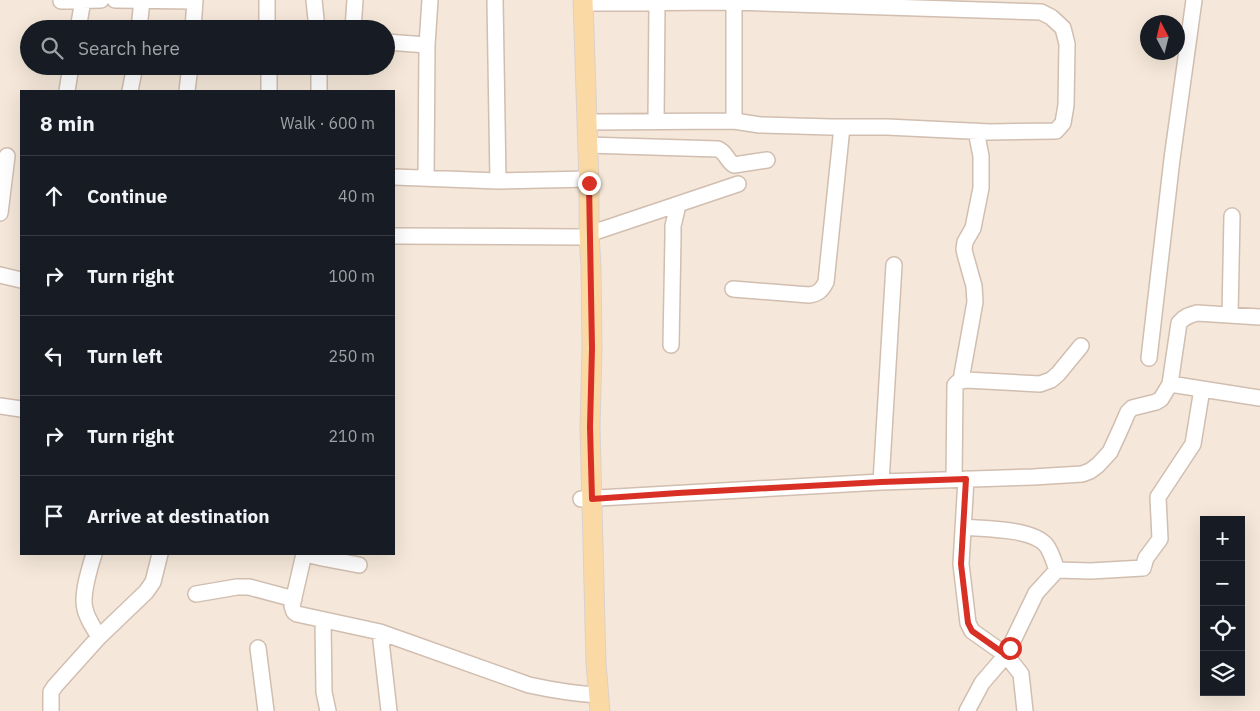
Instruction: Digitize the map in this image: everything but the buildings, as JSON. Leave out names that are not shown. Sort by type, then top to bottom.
[{"type":"main road","points":[[580,1],[587,122],[587,145],[583,179]]},
{"type":"main road","points":[[580,1],[584,236],[580,427],[587,499],[594,703]]},
{"type":"street","points":[[80,20],[83,0]]},
{"type":"street","points":[[61,1],[101,0]]},
{"type":"street","points":[[115,0],[195,0],[194,20]]},
{"type":"street","points":[[140,20],[142,0]]},
{"type":"street","points":[[267,0],[267,20]]},
{"type":"street","points":[[314,0],[316,20]]},
{"type":"street","points":[[354,20],[355,0]]},
{"type":"street","points":[[426,178],[426,44],[430,0]]},
{"type":"street","points":[[495,0],[498,181]]},
{"type":"street","points":[[1149,358],[1172,160],[1194,0]]},
{"type":"street","points":[[580,1],[734,2],[1040,12],[1052,17],[1063,28],[1068,44],[1066,105],[1063,123],[1056,131],[990,132],[887,127],[760,125],[734,121],[587,122]]},
{"type":"street","points":[[656,122],[657,2]]},
{"type":"street","points":[[734,2],[734,121]]},
{"type":"street","points":[[395,42],[426,44]]},
{"type":"street","points":[[66,90],[69,75]]},
{"type":"street","points":[[130,90],[133,75]]},
{"type":"street","points":[[187,90],[189,75]]},
{"type":"street","points":[[269,75],[269,90]]},
{"type":"street","points":[[319,75],[319,90]]},
{"type":"street","points":[[733,289],[809,296],[822,290],[826,282],[842,127]]},
{"type":"street","points":[[976,131],[981,156],[981,188],[973,228],[965,242],[964,249],[974,286],[975,302],[961,380],[955,385],[963,527],[961,564],[968,623],[972,631],[1006,655],[1021,674],[1025,711]]},
{"type":"street","points":[[587,145],[718,149],[734,165],[767,160]]},
{"type":"street","points":[[0,213],[10,156]]},
{"type":"street","points":[[395,177],[498,181],[583,179]]},
{"type":"street","points":[[395,235],[448,237],[584,236],[738,184]]},
{"type":"street","points":[[671,345],[673,232],[678,205]]},
{"type":"street","points":[[1230,316],[1232,216]]},
{"type":"street","points":[[881,482],[894,265]]},
{"type":"street","points":[[0,275],[20,280]]},
{"type":"street","points":[[587,499],[881,482],[1082,474],[1098,465],[1110,452],[1128,412],[1132,408],[1159,401],[1170,384],[1179,323],[1183,318],[1197,313],[1260,317]]},
{"type":"street","points":[[961,380],[1040,384],[1051,380],[1058,374],[1081,346]]},
{"type":"street","points":[[1170,384],[1260,398]]},
{"type":"street","points":[[967,711],[982,683],[1006,655],[1036,593],[1057,570],[1091,571],[1143,568],[1146,558],[1160,539],[1158,498],[1193,444],[1202,389]]},
{"type":"street","points":[[0,406],[20,409]]},
{"type":"street","points":[[963,527],[1012,531],[1036,536],[1046,545],[1057,570]]},
{"type":"street","points":[[94,555],[84,595],[84,605],[99,637]]},
{"type":"street","points":[[52,711],[50,700],[51,692],[55,686],[99,637],[146,592],[153,582],[160,555]]},
{"type":"street","points":[[305,555],[292,606],[297,614],[380,632],[528,685],[554,690],[594,703]]},
{"type":"street","points":[[309,555],[359,565]]},
{"type":"street","points":[[196,594],[237,587],[294,599]]},
{"type":"street","points":[[323,621],[324,692],[328,711]]},
{"type":"street","points":[[380,632],[389,711]]},
{"type":"street","points":[[258,648],[266,711]]},
{"type":"shaded area","points":[[0,0],[1260,0],[1260,711],[0,711]]},
{"type":"route","points":[[589,183],[592,499],[881,482],[966,479],[961,564],[968,623],[972,631],[1006,655],[1010,648]]}]
